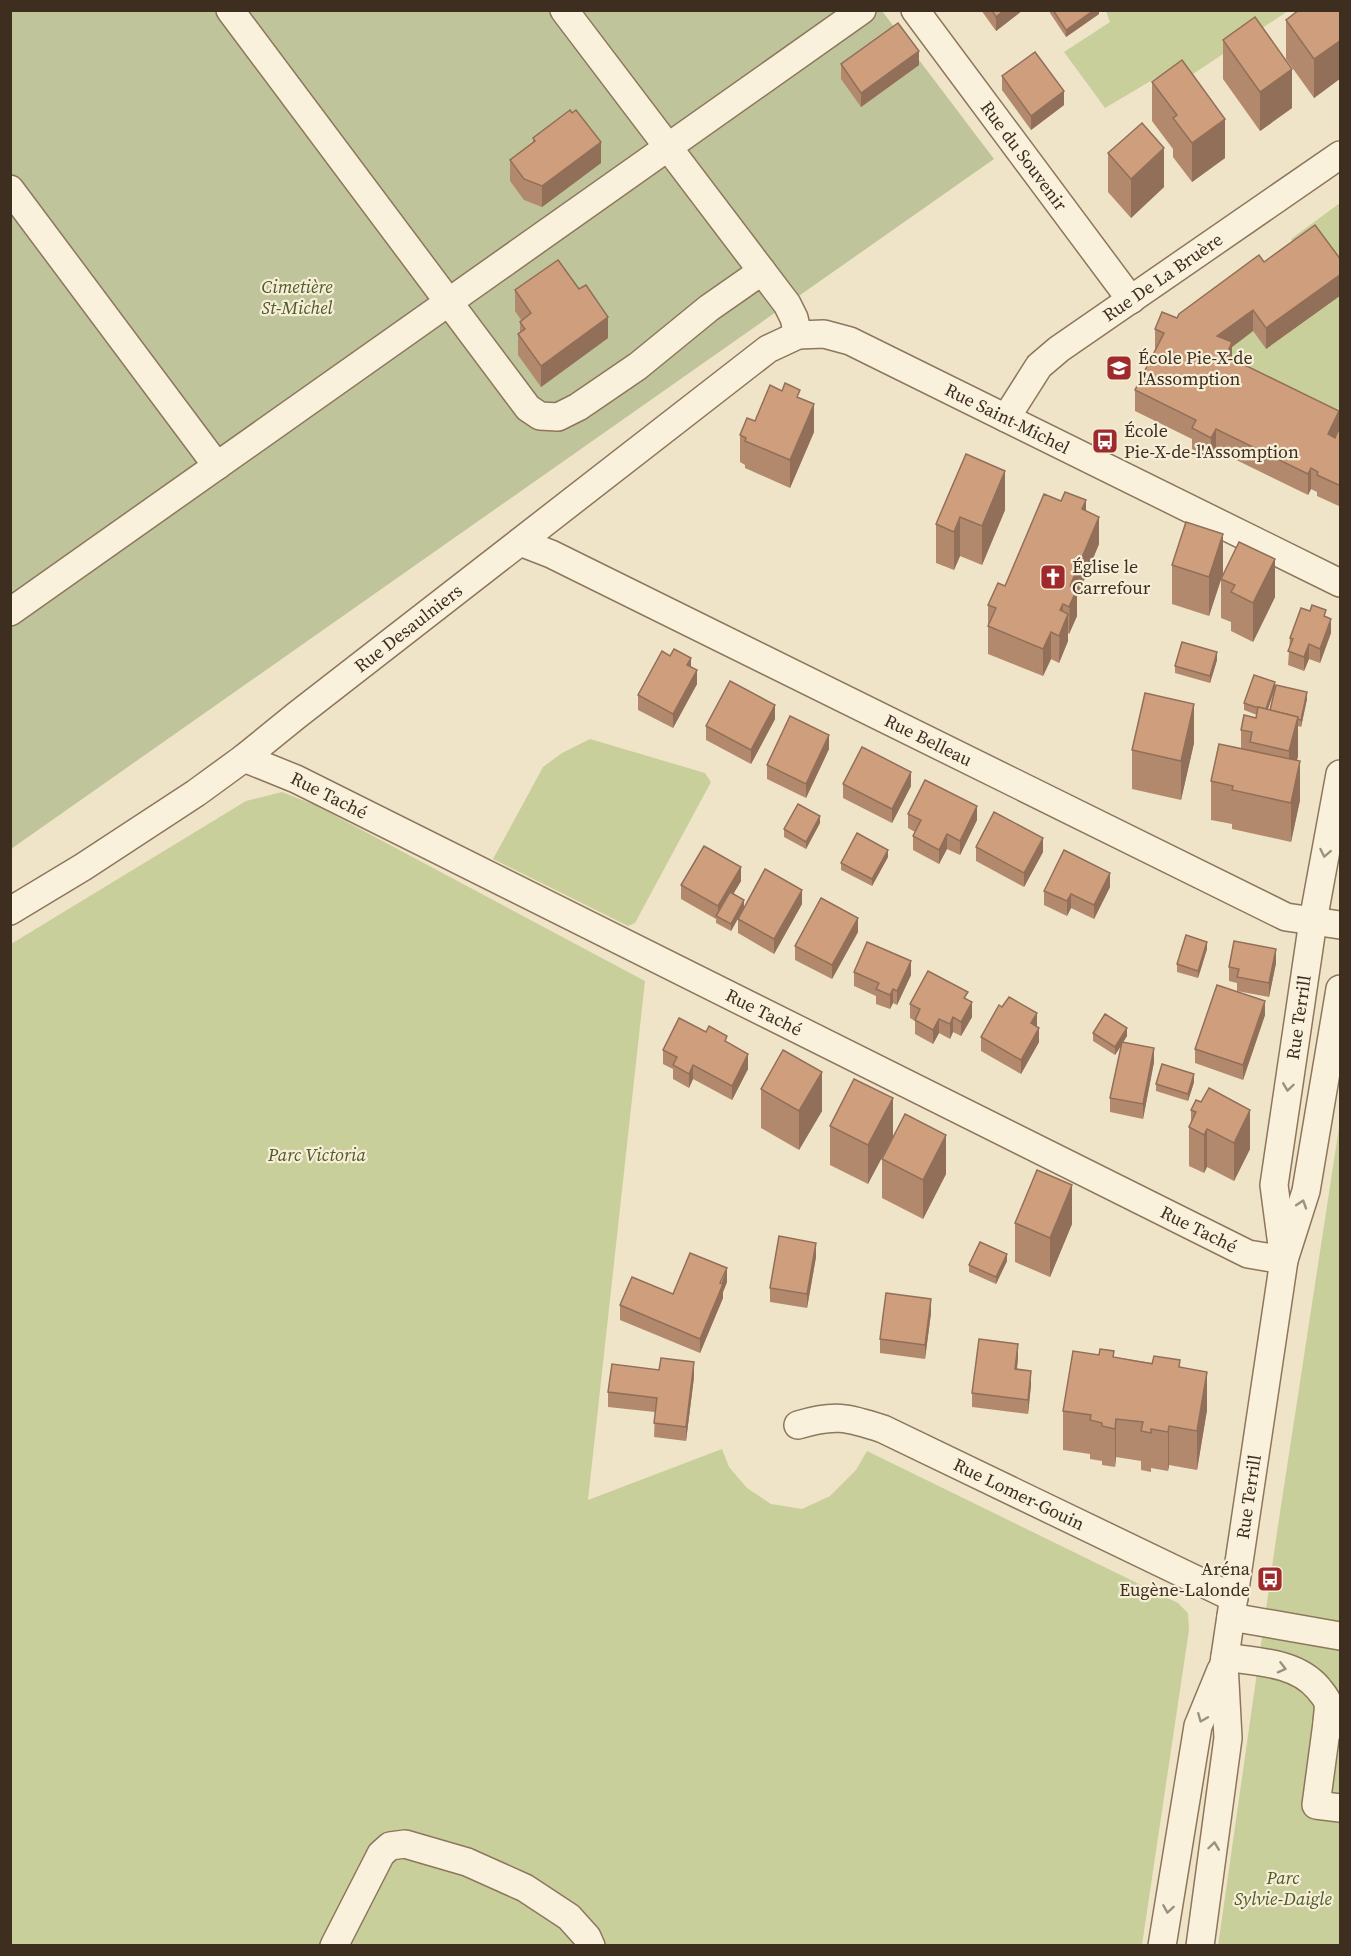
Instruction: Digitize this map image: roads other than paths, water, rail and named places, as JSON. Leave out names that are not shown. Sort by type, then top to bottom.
[{"type":"street","points":[[230,10],[528,408],[540,416],[558,417],[578,407],[638,366],[709,308],[762,271]]},
{"type":"street","points":[[564,10],[787,304],[794,318],[798,335]]},
{"type":"street","points":[[10,612],[862,10]]},
{"type":"street","name":"Rue du Souvenir","points":[[915,10],[1131,300]]},
{"type":"street","name":"Rue De La Bruère","points":[[1006,418],[1039,366],[1059,349],[1341,155]]},
{"type":"street","points":[[11,191],[217,466]]},
{"type":"street","name":"Rue Saint-Michel","points":[[798,335],[824,334],[850,341],[1341,583]]},
{"type":"street","name":"Rue Desaulniers","points":[[10,911],[83,867],[244,759],[768,349],[798,335]]},
{"type":"street","name":"Rue Belleau","points":[[520,542],[551,554],[1286,917],[1341,925]]},
{"type":"street","name":"Rue Taché","points":[[244,759],[306,785],[1248,1254],[1284,1260]]},
{"type":"street","name":"Rue Terrill","points":[[1284,1260],[1274,1185],[1313,921],[1341,774]]},
{"type":"street","name":"Rue Terrill","points":[[1200,1946],[1228,1738],[1224,1660],[1284,1260],[1306,1191],[1341,988]]},
{"type":"street","name":"Rue Lomer-Gouin","points":[[798,1425],[823,1418],[842,1418],[883,1429],[1232,1607],[1341,1636]]},
{"type":"street","points":[[1224,1660],[1279,1666],[1299,1672],[1312,1681],[1324,1695],[1334,1724],[1316,1805],[1341,1808]]},
{"type":"street","name":"Rue Terrill","points":[[1162,1946],[1198,1726],[1224,1660]]},
{"type":"street","points":[[334,1946],[381,1854],[390,1846],[405,1845],[467,1862],[525,1888],[569,1917],[587,1937],[591,1946]]},
{"type":"place","name":"École Pie-X-de l'Assomption","points":[[1119,368]]},
{"type":"place","name":"École Pie-X-de-l'Assomption","points":[[1105,441]]},
{"type":"place","name":"Église le Carrefour","points":[[1053,577]]},
{"type":"place","name":"Aréna Eugène-Lalonde","points":[[1270,1579]]},
{"type":"park label","name":"Cimetière St-Michel","points":[[297,297]]},
{"type":"park label","name":"Parc Victoria","points":[[317,1155]]},
{"type":"park label","name":"Parc Sylvie-Daigle","points":[[1283,1888]]}]
